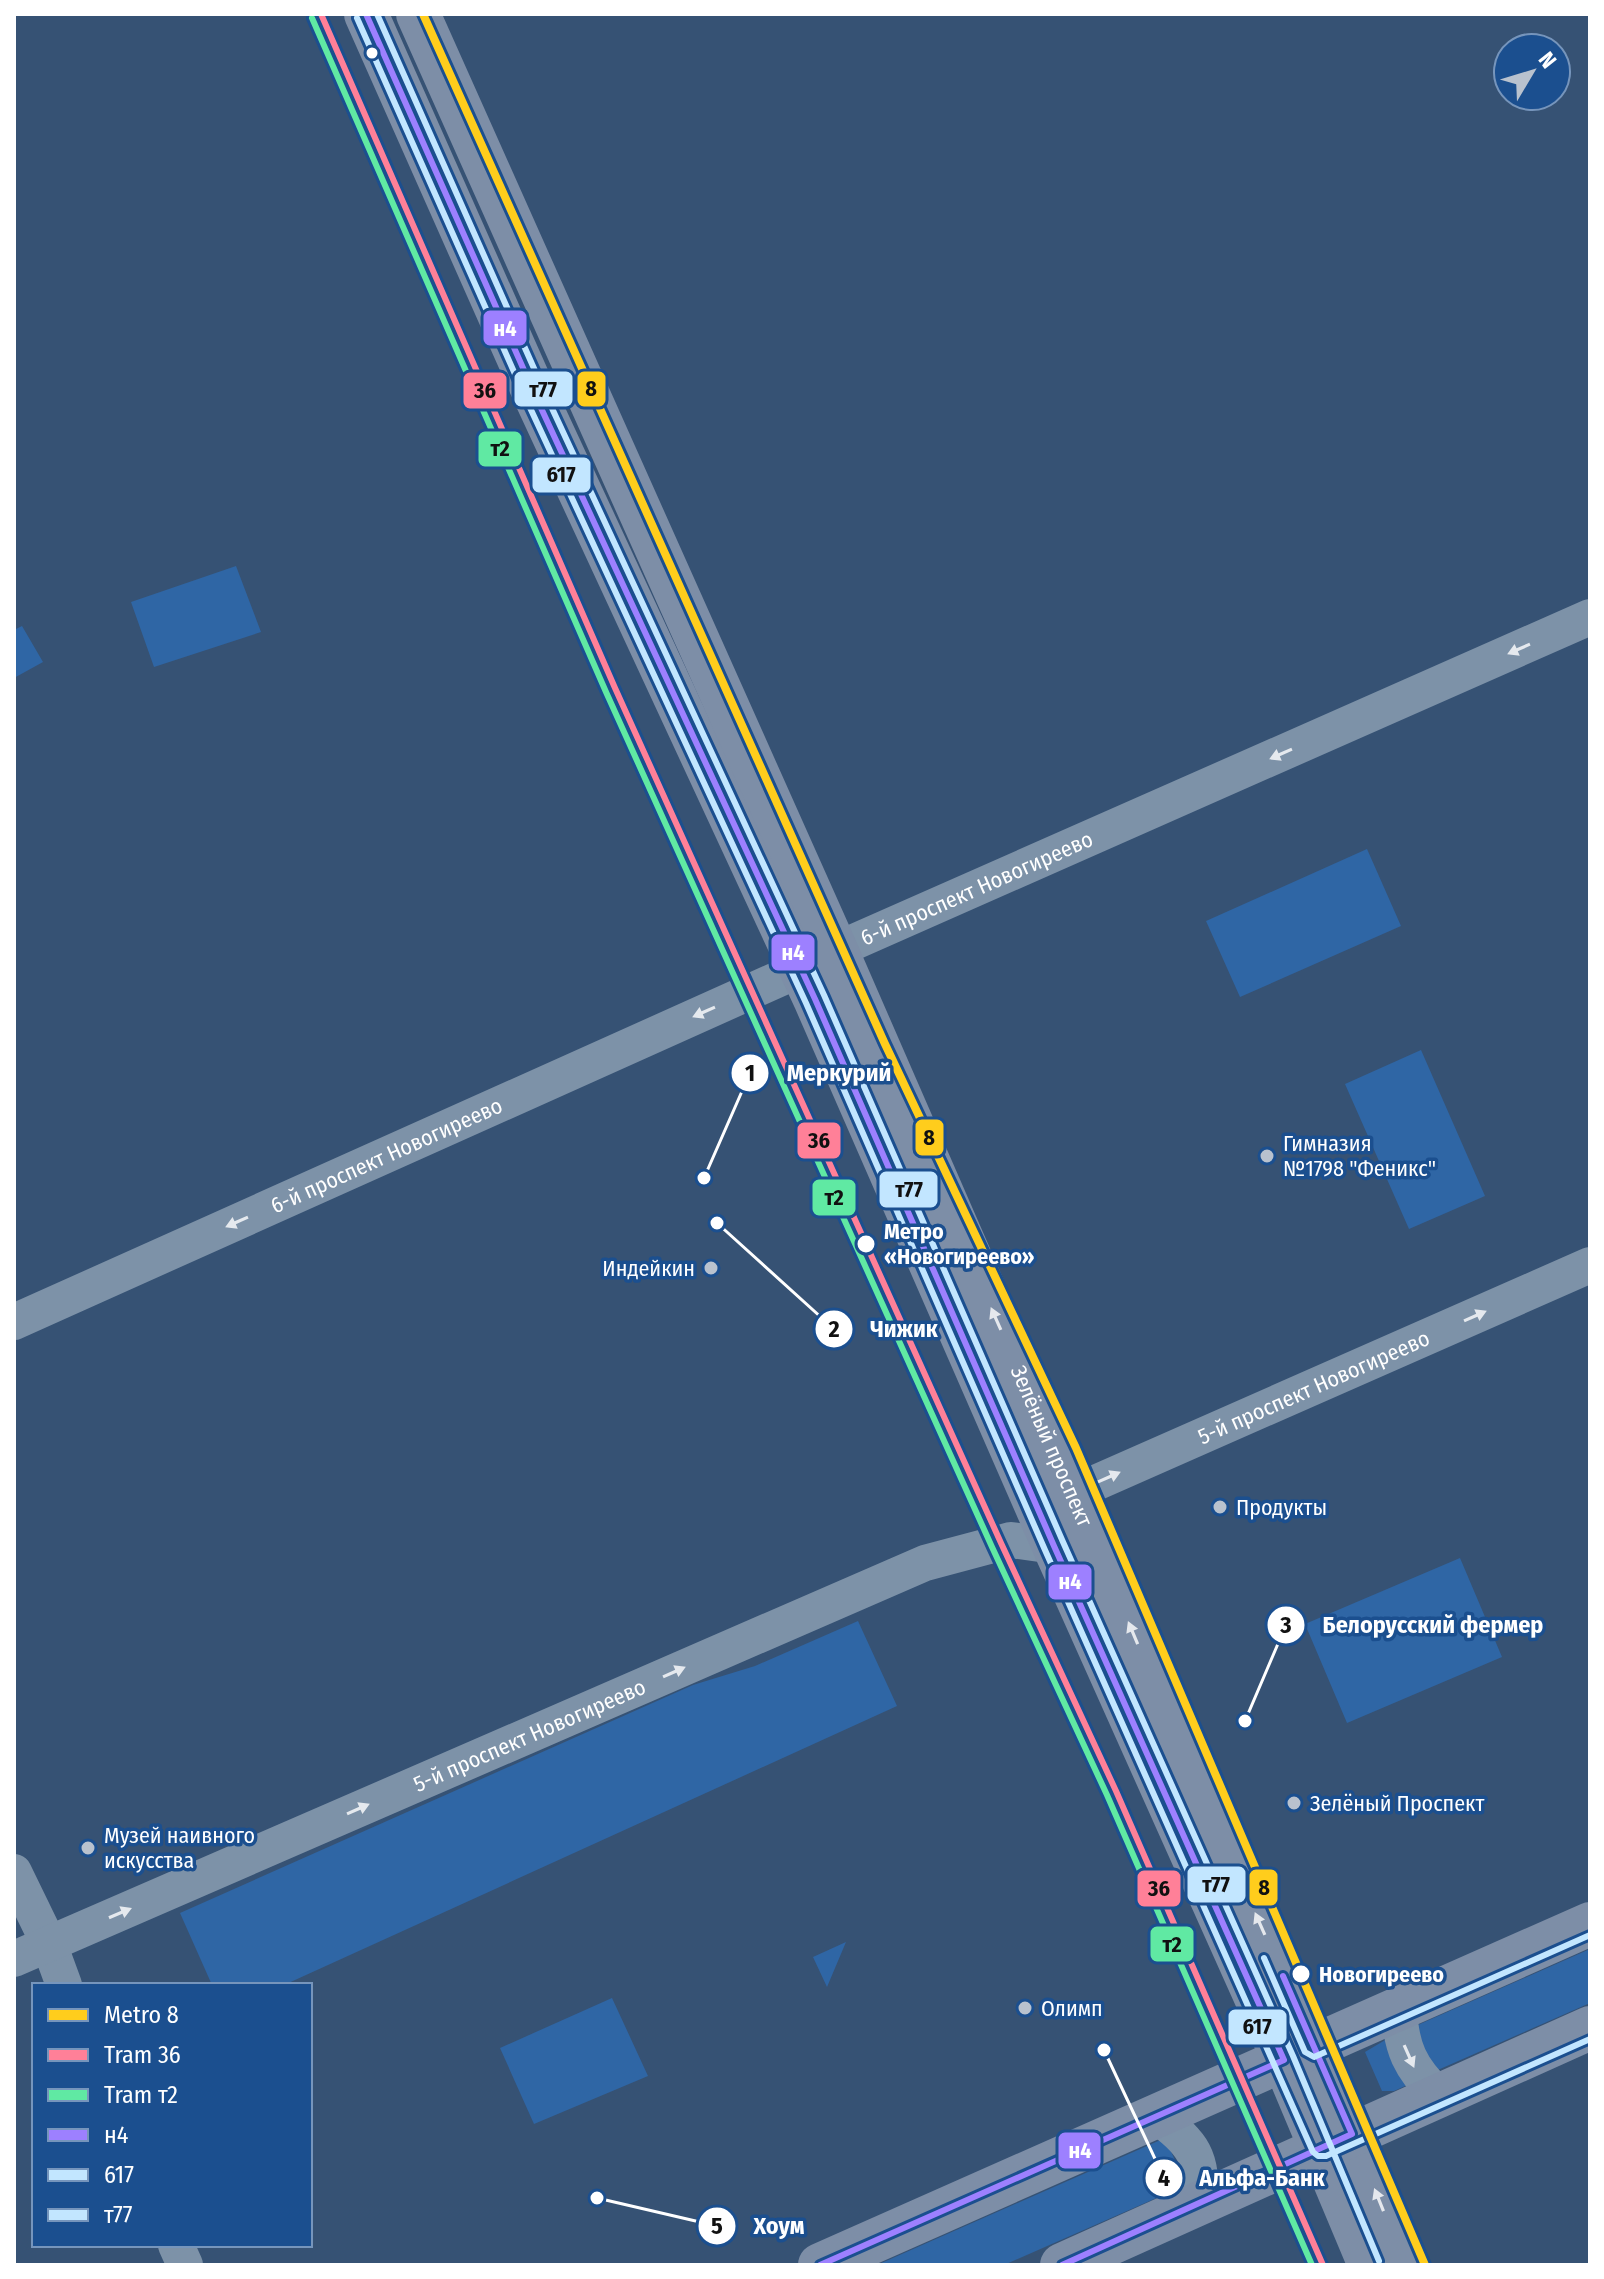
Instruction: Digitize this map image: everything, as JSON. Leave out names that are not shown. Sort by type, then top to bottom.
[{"type":"main road","name":"Зелёный проспект","points":[[366,14],[555,437],[818,959]]},
{"type":"main road","name":"Зелёный проспект","points":[[418,14],[1055,1516],[1337,2141],[1405,2265]]},
{"type":"main road","points":[[820,2265],[1590,1924]]},
{"type":"main road","points":[[1062,2265],[1590,2028]]},
{"type":"main road","name":"Зелёный проспект","points":[[1337,2141],[1370,2265]]},
{"type":"street","name":"6-й проспект Новогиреево","points":[[14,1322],[818,959],[1590,617]]},
{"type":"street","name":"5-й проспект Новогиреево","points":[[14,1959],[925,1563],[1011,1540],[1055,1516],[1590,1265]]},
{"type":"street","points":[[14,1872],[49,1944],[63,1983]]},
{"type":"street","points":[[1399,2009],[1400,2031],[1407,2056],[1420,2078],[1438,2095]]},
{"type":"street","points":[[1156,2116],[1181,2133],[1195,2154],[1202,2179],[1199,2203]]},
{"type":"shaded area","points":[[236,566],[261,632],[154,667],[131,602]]},
{"type":"shaded area","points":[[22,626],[43,662],[14,678],[14,630]]},
{"type":"shaded area","points":[[1367,849],[1401,926],[1240,997],[1206,921]]},
{"type":"shaded area","points":[[1421,1050],[1485,1196],[1409,1229],[1345,1084]]},
{"type":"shaded area","points":[[1460,1558],[1502,1657],[1347,1723],[1305,1624]]},
{"type":"shaded area","points":[[858,1621],[897,1706],[288,1983],[211,1983],[180,1913],[693,1685],[755,1666]]},
{"type":"shaded area","points":[[846,1942],[827,1987],[813,1957]]},
{"type":"shaded area","points":[[1590,1949],[1590,2003],[1431,2073],[1411,2028]]},
{"type":"shaded area","points":[[612,1998],[648,2076],[534,2124],[500,2048]]},
{"type":"shaded area","points":[[1392,2036],[1414,2082],[1394,2091],[1382,2091],[1365,2052]]},
{"type":"shaded area","points":[[1165,2138],[1186,2185],[1004,2265],[877,2265]]},
{"type":"metro line","name":"8","points":[[423,14],[885,1044],[1076,1448],[1425,2265]]},
{"type":"tram line","name":"36","points":[[321,14],[615,688],[1116,1791],[1323,2265]]},
{"type":"tram line","name":"т2","points":[[312,18],[606,692],[1107,1795],[1312,2265]]},
{"type":"transit line","name":"н4","points":[[366,14],[535,395],[815,999],[1054,1546],[1284,2060],[820,2265]]},
{"type":"transit line","name":"т77","points":[[377,14],[544,391],[824,995],[1063,1542],[1293,2056],[1379,2261]]},
{"type":"transit line","name":"617","points":[[357,18],[526,399],[806,1003],[1313,2152],[1326,2156],[1590,2039]]},
{"type":"transit line","name":"617","points":[[1264,1958],[1305,2052],[1314,2057],[1590,1935]]},
{"type":"transit line","name":"н4","points":[[1062,2265],[1352,2134],[1283,1976]]},
{"type":"place","name":"Гимназия №1798 \"Феникс\"","points":[[1267,1156]]},
{"type":"place","name":"Меркурий","points":[[704,1178]]},
{"type":"place","name":"Чижик","points":[[717,1223]]},
{"type":"place","name":"Метро «Новогиреево»","points":[[866,1244]]},
{"type":"place","name":"Индейкин","points":[[711,1268]]},
{"type":"place","name":"Продукты","points":[[1220,1507]]},
{"type":"place","name":"Белорусский фермер","points":[[1245,1721]]},
{"type":"place","name":"Зелёный Проспект","points":[[1294,1803]]},
{"type":"place","name":"Музей наивного искусства","points":[[88,1848]]},
{"type":"place","name":"Новогиреево","points":[[1301,1974]]},
{"type":"place","name":"Олимп","points":[[1025,2008]]},
{"type":"place","name":"Альфа-Банк","points":[[1104,2050]]},
{"type":"place","name":"Хоум","points":[[597,2198]]}]
